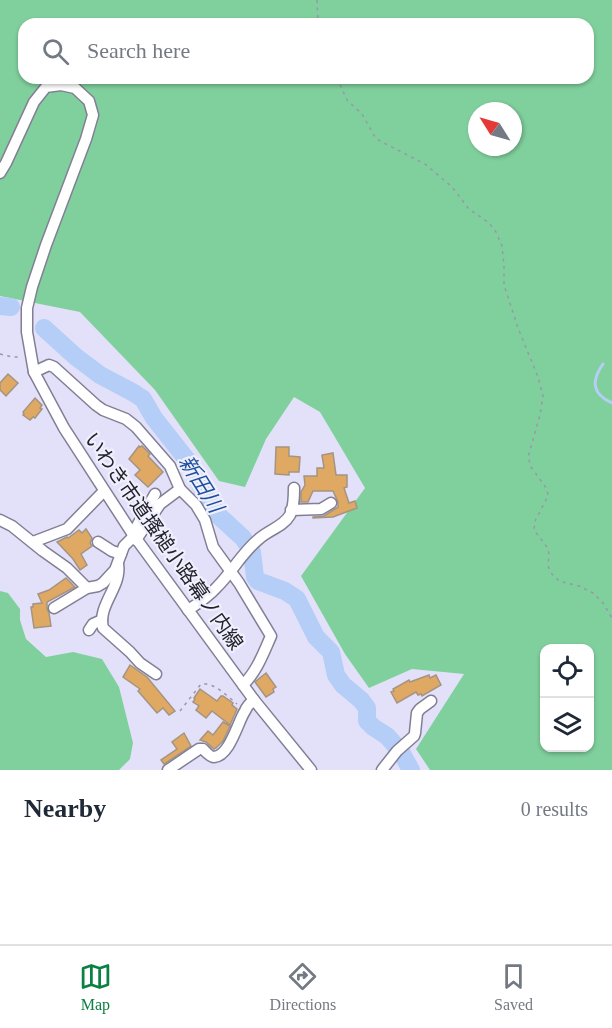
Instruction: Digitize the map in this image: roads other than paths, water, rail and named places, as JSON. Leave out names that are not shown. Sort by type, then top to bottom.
[{"type":"street","name":"いわき市道搔槌小路幕ノ内線","points":[[0,173],[34,102],[46,87],[61,85],[75,88],[89,101],[93,115],[86,139],[46,245],[27,308],[27,332],[34,372],[64,428],[134,536],[254,700],[311,770]]},
{"type":"street","points":[[34,372],[49,365],[54,367],[96,405],[126,419],[136,427],[170,466],[180,489],[196,505],[206,520],[213,547],[231,571],[271,636],[258,666],[243,685]]},
{"type":"street","points":[[188,610],[201,602],[218,586],[261,537],[285,521],[291,514],[294,488]]},
{"type":"street","points":[[54,608],[87,588],[104,584],[111,576],[124,546],[160,504],[180,489]]},
{"type":"street","points":[[33,542],[67,529],[104,491]]},
{"type":"street","points":[[134,536],[155,494]]},
{"type":"street","points":[[291,510],[321,509],[331,503]]},
{"type":"street","points":[[0,520],[12,526],[70,570],[87,588]]},
{"type":"street","points":[[98,542],[112,550],[119,559],[116,583],[107,601],[102,620],[103,628],[140,663],[156,674]]},
{"type":"street","points":[[89,630],[93,624],[102,620]]},
{"type":"street","points":[[168,770],[199,749],[203,749],[211,757],[221,753],[233,739],[245,709],[254,700]]},
{"type":"street","points":[[382,770],[399,749],[414,736],[416,718],[420,709],[431,701]]},
{"type":"waterway","name":"新田川","points":[[0,306],[11,307]]},
{"type":"waterway","name":"新田川","points":[[44,328],[100,375],[143,399],[154,418],[191,465],[206,497],[219,516],[243,538],[252,552],[255,577],[258,581],[285,591],[297,599],[316,637],[331,652],[336,675],[367,708],[367,721],[387,736],[401,752],[411,770]]},
{"type":"waterway","points":[[603,364],[595,381],[597,391],[600,396],[612,403]]}]
